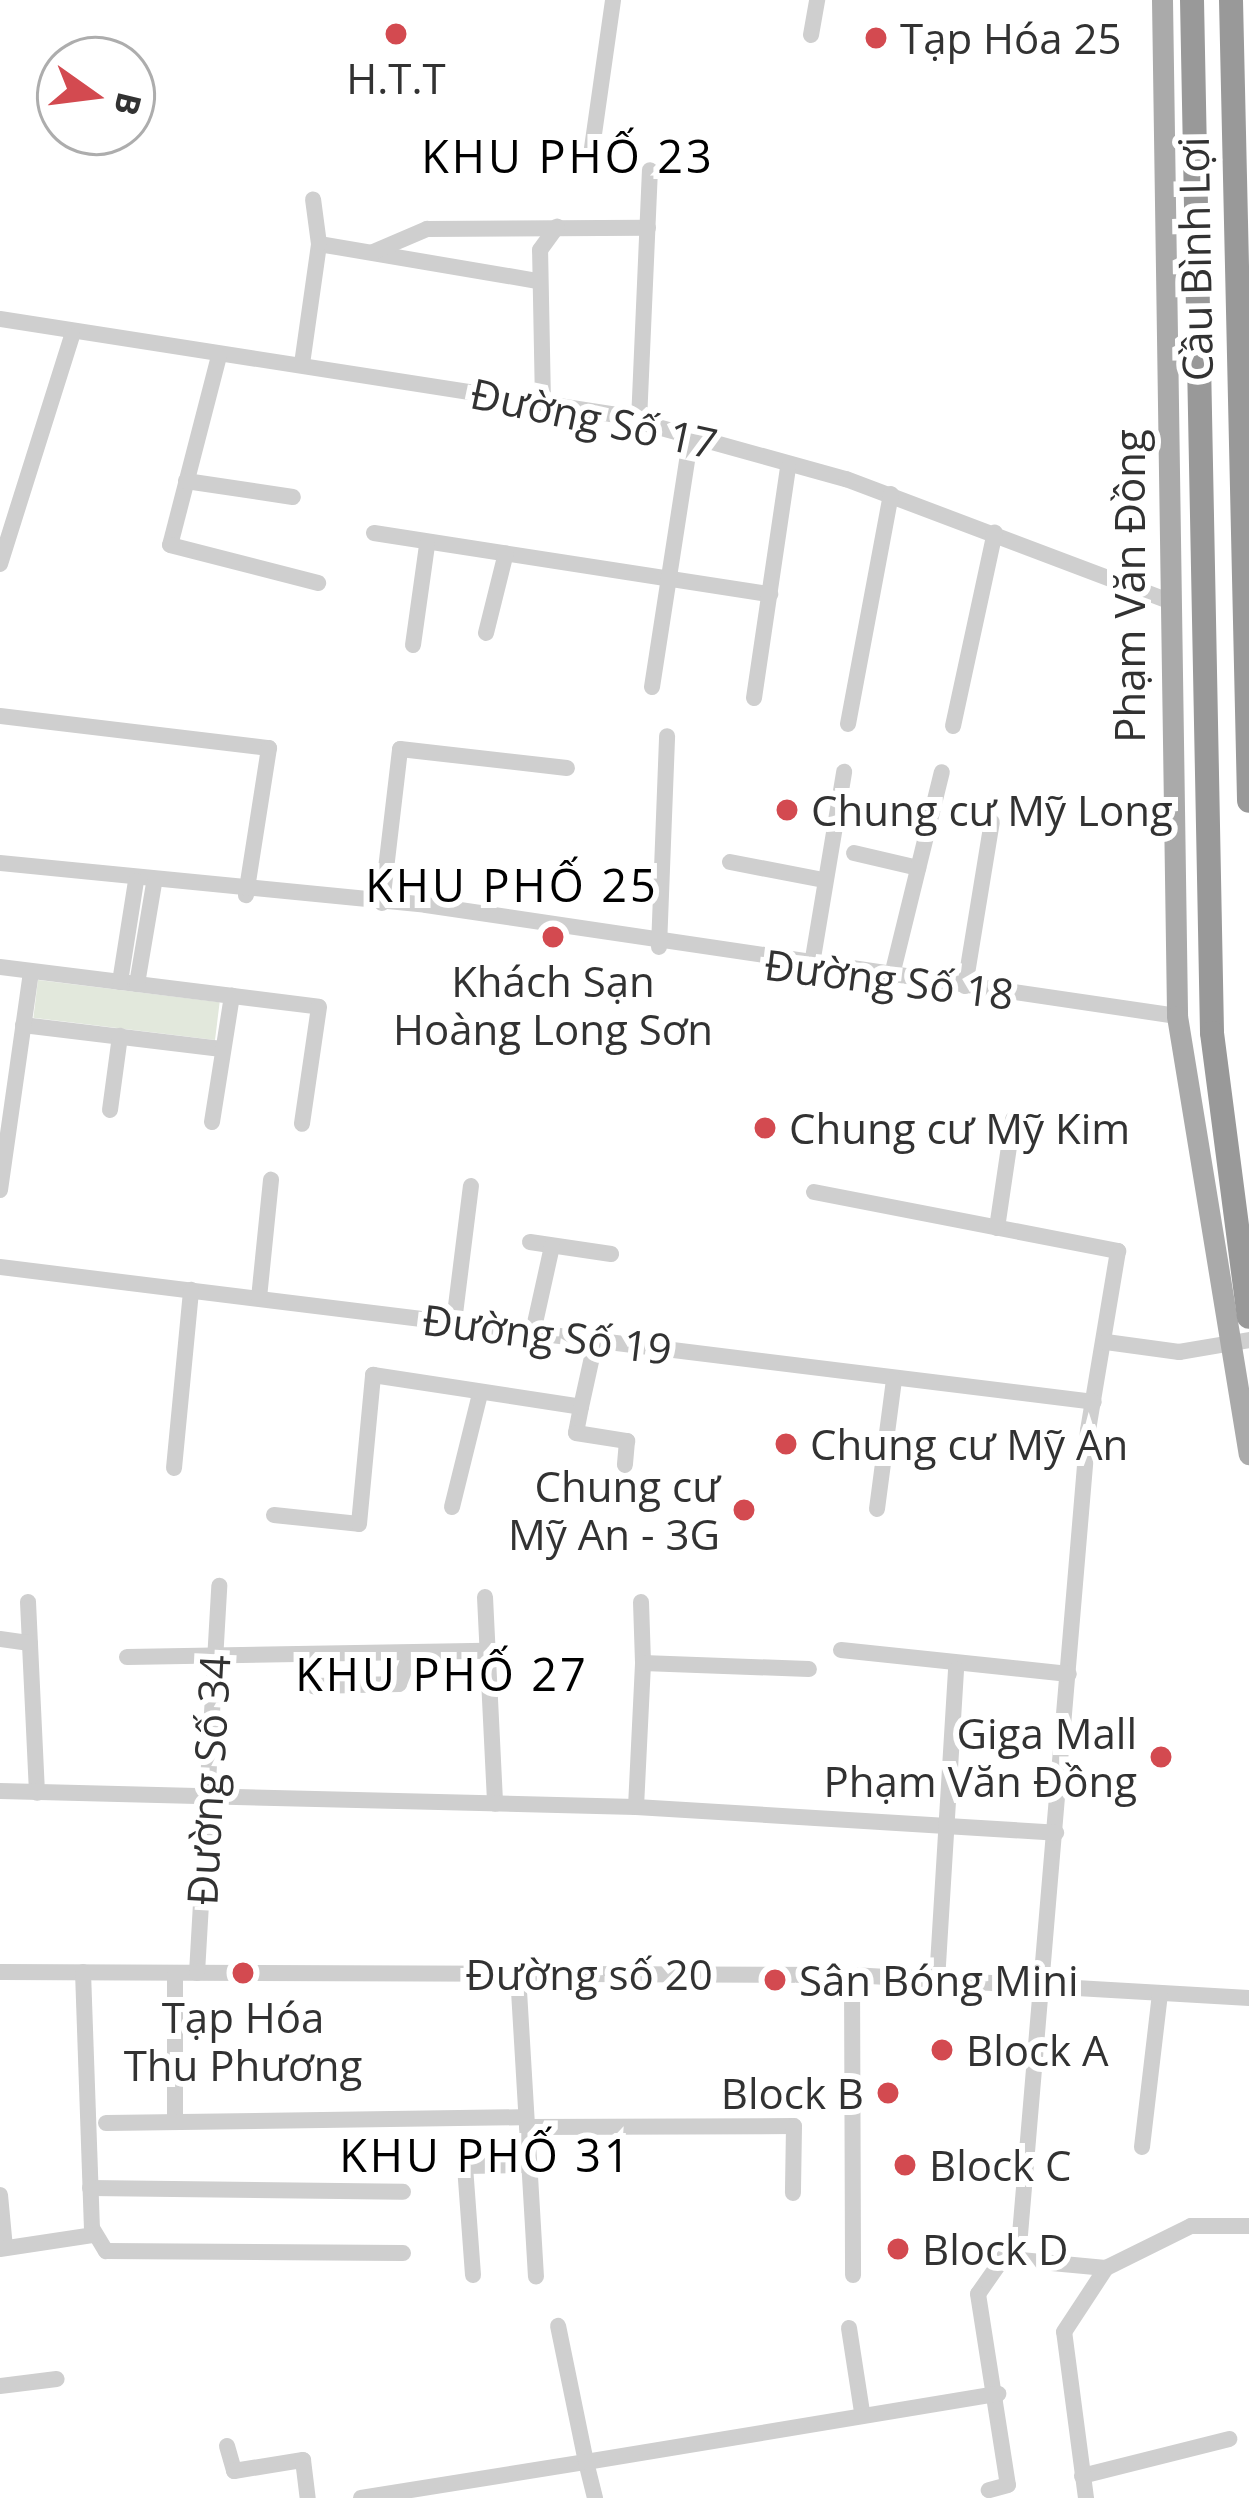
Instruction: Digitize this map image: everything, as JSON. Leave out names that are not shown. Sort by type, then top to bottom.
[{"type":"highway","name":"Cầu Bình Lợi","points":[[1192,0],[1200,512]]},
{"type":"highway","name":"Cầu Bình Lợi","points":[[1232,0],[1237,517],[1244,622]]},
{"type":"highway","name":"Phạm Văn Đồng","points":[[1200,512],[1212,1033],[1249,1317]]},
{"type":"highway","points":[[1244,622],[1249,801]]},
{"type":"main road","name":"Phạm Văn Đồng","points":[[1162,0],[1167,600],[1177,1016],[1238,1341],[1249,1454]]},
{"type":"main road","points":[[1167,600],[1201,614]]},
{"type":"street","points":[[592,148],[613,0]]},
{"type":"street","points":[[811,35],[817,0]]},
{"type":"street","points":[[639,421],[650,170]]},
{"type":"street","points":[[302,364],[319,244],[313,199]]},
{"type":"street","points":[[543,403],[540,250],[557,227]]},
{"type":"street","points":[[373,252],[428,230],[648,227]]},
{"type":"street","points":[[319,244],[538,281]]},
{"type":"street","name":"Đường Số 17","points":[[0,319],[72,336],[302,364],[639,421],[891,494],[1167,600]]},
{"type":"street","points":[[0,564],[72,336]]},
{"type":"street","points":[[219,356],[170,545],[318,583]]},
{"type":"street","points":[[652,688],[691,434]]},
{"type":"street","points":[[754,698],[788,467]]},
{"type":"street","points":[[186,481],[293,497]]},
{"type":"street","points":[[848,724],[891,494]]},
{"type":"street","points":[[953,726],[995,532]]},
{"type":"street","points":[[374,533],[427,545],[670,573],[770,594]]},
{"type":"street","points":[[413,645],[427,545]]},
{"type":"street","points":[[486,634],[506,553]]},
{"type":"street","points":[[0,716],[269,748],[247,895]]},
{"type":"street","points":[[659,947],[667,736]]},
{"type":"street","points":[[382,903],[400,749],[567,768]]},
{"type":"street","points":[[811,970],[818,879],[844,772]]},
{"type":"street","points":[[891,979],[942,772]]},
{"type":"street","points":[[965,986],[992,822]]},
{"type":"street","points":[[854,854],[918,868]]},
{"type":"street","points":[[730,862],[818,879]]},
{"type":"street","name":"Đường Số 18","points":[[0,863],[247,895],[382,903],[811,970],[965,986],[1137,1015],[1177,1016]]},
{"type":"street","points":[[129,983],[145,882]]},
{"type":"street","points":[[0,967],[319,1007],[302,1124]]},
{"type":"street","points":[[0,1190],[31,971]]},
{"type":"street","points":[[212,1122],[232,996]]},
{"type":"street","points":[[23,1025],[222,1049]]},
{"type":"street","points":[[110,1110],[120,1036]]},
{"type":"street","points":[[997,1228],[1013,1119]]},
{"type":"street","points":[[259,1298],[271,1180]]},
{"type":"street","points":[[454,1322],[471,1186]]},
{"type":"street","points":[[814,1192],[1118,1251],[1094,1402],[1056,1833],[1009,2259],[978,2294],[998,2394],[1008,2485],[988,2490]]},
{"type":"street","points":[[530,1242],[611,1254]]},
{"type":"street","points":[[533,1331],[552,1246]]},
{"type":"street","name":"Đường Số 19","points":[[0,1267],[1094,1402]]},
{"type":"street","points":[[174,1468],[191,1290]]},
{"type":"street","points":[[596,1339],[576,1433],[627,1441],[625,1465]]},
{"type":"street","points":[[1106,1342],[1179,1352],[1238,1341]]},
{"type":"street","points":[[274,1514],[359,1524],[373,1375],[581,1407]]},
{"type":"street","points":[[877,1509],[894,1379]]},
{"type":"street","points":[[452,1507],[480,1394]]},
{"type":"street","name":"Đường Số 34","points":[[197,1973],[219,1586]]},
{"type":"street","points":[[485,1597],[495,1804]]},
{"type":"street","points":[[28,1602],[37,1792]]},
{"type":"street","points":[[635,1807],[644,1663],[641,1602]]},
{"type":"street","points":[[0,1639],[30,1643]]},
{"type":"street","points":[[841,1650],[956,1670],[1069,1674]]},
{"type":"street","points":[[127,1658],[486,1651]]},
{"type":"street","points":[[301,1656],[314,1687],[400,1684],[411,1653]]},
{"type":"street","points":[[644,1663],[809,1669]]},
{"type":"street","points":[[937,1981],[951,1821],[956,1670]]},
{"type":"street","points":[[0,1791],[208,1800],[635,1807],[951,1821],[1056,1833]]},
{"type":"street","name":"Đường số 20","points":[[0,1972],[852,1975],[1249,1998]]},
{"type":"street","points":[[83,1972],[90,2188],[94,2235],[106,2251],[403,2253]]},
{"type":"street","points":[[175,1972],[175,2117]]},
{"type":"street","points":[[518,1973],[536,2276]]},
{"type":"street","points":[[852,1975],[853,2276]]},
{"type":"street","points":[[1142,2147],[1160,1994]]},
{"type":"street","points":[[106,2123],[175,2117],[791,2126],[793,2193]]},
{"type":"street","points":[[473,2275],[465,2166],[529,2165]]},
{"type":"street","points":[[90,2188],[403,2192]]},
{"type":"street","points":[[0,2195],[3,2248],[94,2235]]},
{"type":"street","points":[[1086,2498],[1064,2332],[1106,2268],[1191,2226],[1249,2226]]},
{"type":"street","points":[[1009,2259],[1106,2268]]},
{"type":"street","points":[[558,2326],[595,2498]]},
{"type":"street","points":[[849,2328],[862,2412]]},
{"type":"street","points":[[0,2386],[57,2379]]},
{"type":"street","points":[[361,2498],[862,2412],[998,2394]]},
{"type":"street","points":[[1082,2476],[1229,2439]]},
{"type":"street","points":[[227,2446],[233,2471],[302,2452],[308,2498]]},
{"type":"shaded area","points":[[38,980],[220,1002],[215,1040],[33,1018]]},
{"type":"place","name":"H.T.T","points":[[396,34]]},
{"type":"place","name":"Tạp Hóa 25","points":[[876,38]]},
{"type":"place","name":"Chung cư Mỹ Long","points":[[787,810]]},
{"type":"place","name":"Khách Sạn Hoàng Long Sơn","points":[[553,937]]},
{"type":"place","name":"Chung cư Mỹ Kim","points":[[765,1128]]},
{"type":"place","name":"Chung cư Mỹ An","points":[[786,1444]]},
{"type":"place","name":"Chung cư Mỹ An - 3G","points":[[744,1510]]},
{"type":"place","name":"Giga Mall Phạm Văn Đồng","points":[[1161,1757]]},
{"type":"place","name":"Tạp Hóa Thu Phương","points":[[243,1973]]},
{"type":"place","name":"Sân Bóng Mini","points":[[775,1980]]},
{"type":"place","name":"Block A","points":[[942,2050]]},
{"type":"place","name":"Block B","points":[[888,2093]]},
{"type":"place","name":"Block C","points":[[905,2165]]},
{"type":"place","name":"Block D","points":[[898,2249]]},
{"type":"district","name":"KHU PHỐ 23","points":[[568,156]]},
{"type":"district","name":"KHU PHỐ 25","points":[[512,885]]},
{"type":"district","name":"KHU PHỐ 27","points":[[442,1674]]},
{"type":"district","name":"KHU PHỐ 31","points":[[486,2155]]}]
